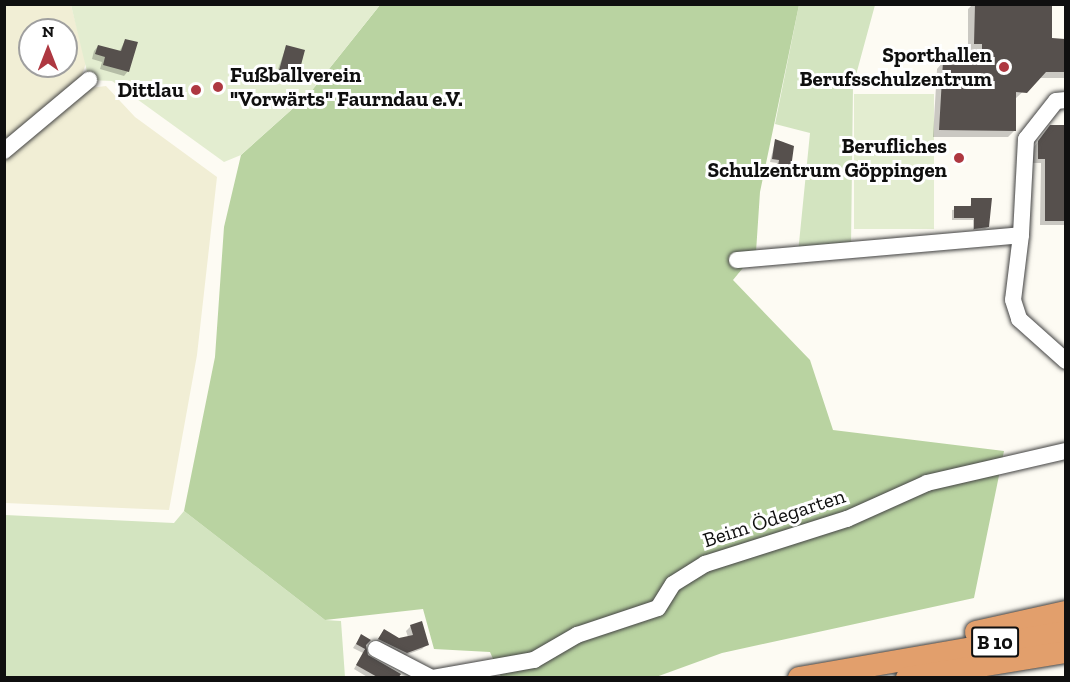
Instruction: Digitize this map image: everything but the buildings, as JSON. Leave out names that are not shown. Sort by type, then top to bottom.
[{"type":"highway","name":"B 10","points":[[924,654],[965,635],[1065,612]]},
{"type":"highway","name":"B 10","points":[[799,678],[924,654],[1065,632]]},
{"type":"highway","name":"B 10","points":[[907,678],[1065,652]]},
{"type":"lane","points":[[4,151],[89,80]]},
{"type":"lane","points":[[1065,100],[1056,101],[1026,139],[1015,311],[1065,361]]},
{"type":"lane","points":[[737,260],[1021,235]]},
{"type":"lane","name":"Beim Ödegarten","points":[[376,649],[432,678],[534,660],[577,635],[658,608],[673,584],[705,564],[847,519],[927,483],[1065,451]]},
{"type":"shaded area","name":"Dittlau","points":[[5,5],[71,5],[74,18],[18,18],[18,78],[78,78],[78,32],[86,63],[77,89],[5,150]]},
{"type":"shaded area","points":[[106,86],[135,117],[217,177],[197,355],[169,510],[5,503],[5,159],[90,88]]},
{"type":"green space","name":"Fußballverein \"Vorwärts\" Faurndau e.V.","points":[[71,5],[380,5],[309,94],[241,155],[224,162],[112,81],[89,80],[78,34],[78,18],[74,18]]},
{"type":"green space","points":[[380,5],[799,5],[760,192],[756,252],[733,280],[810,360],[833,430],[1004,451],[974,598],[722,653],[656,677],[501,677],[490,652],[434,649],[423,609],[325,620],[184,511],[215,357],[224,227],[241,155],[309,94]]},
{"type":"green space","points":[[799,5],[875,5],[853,86],[851,247],[798,253],[810,133],[775,124]]},
{"type":"green space","points":[[854,94],[934,94],[934,229],[854,229]]},
{"type":"green space","points":[[184,511],[325,620],[341,621],[345,677],[5,678],[5,515],[174,523]]},
{"type":"place","name":"Sporthallen Berufsschulzentrum","points":[[1004,67]]},
{"type":"place","name":"Fußballverein \"Vorwärts\" Faurndau e.V.","points":[[218,87]]},
{"type":"place","name":"Dittlau","points":[[196,90]]},
{"type":"place","name":"Berufliches Schulzentrum Göppingen","points":[[959,158]]}]
